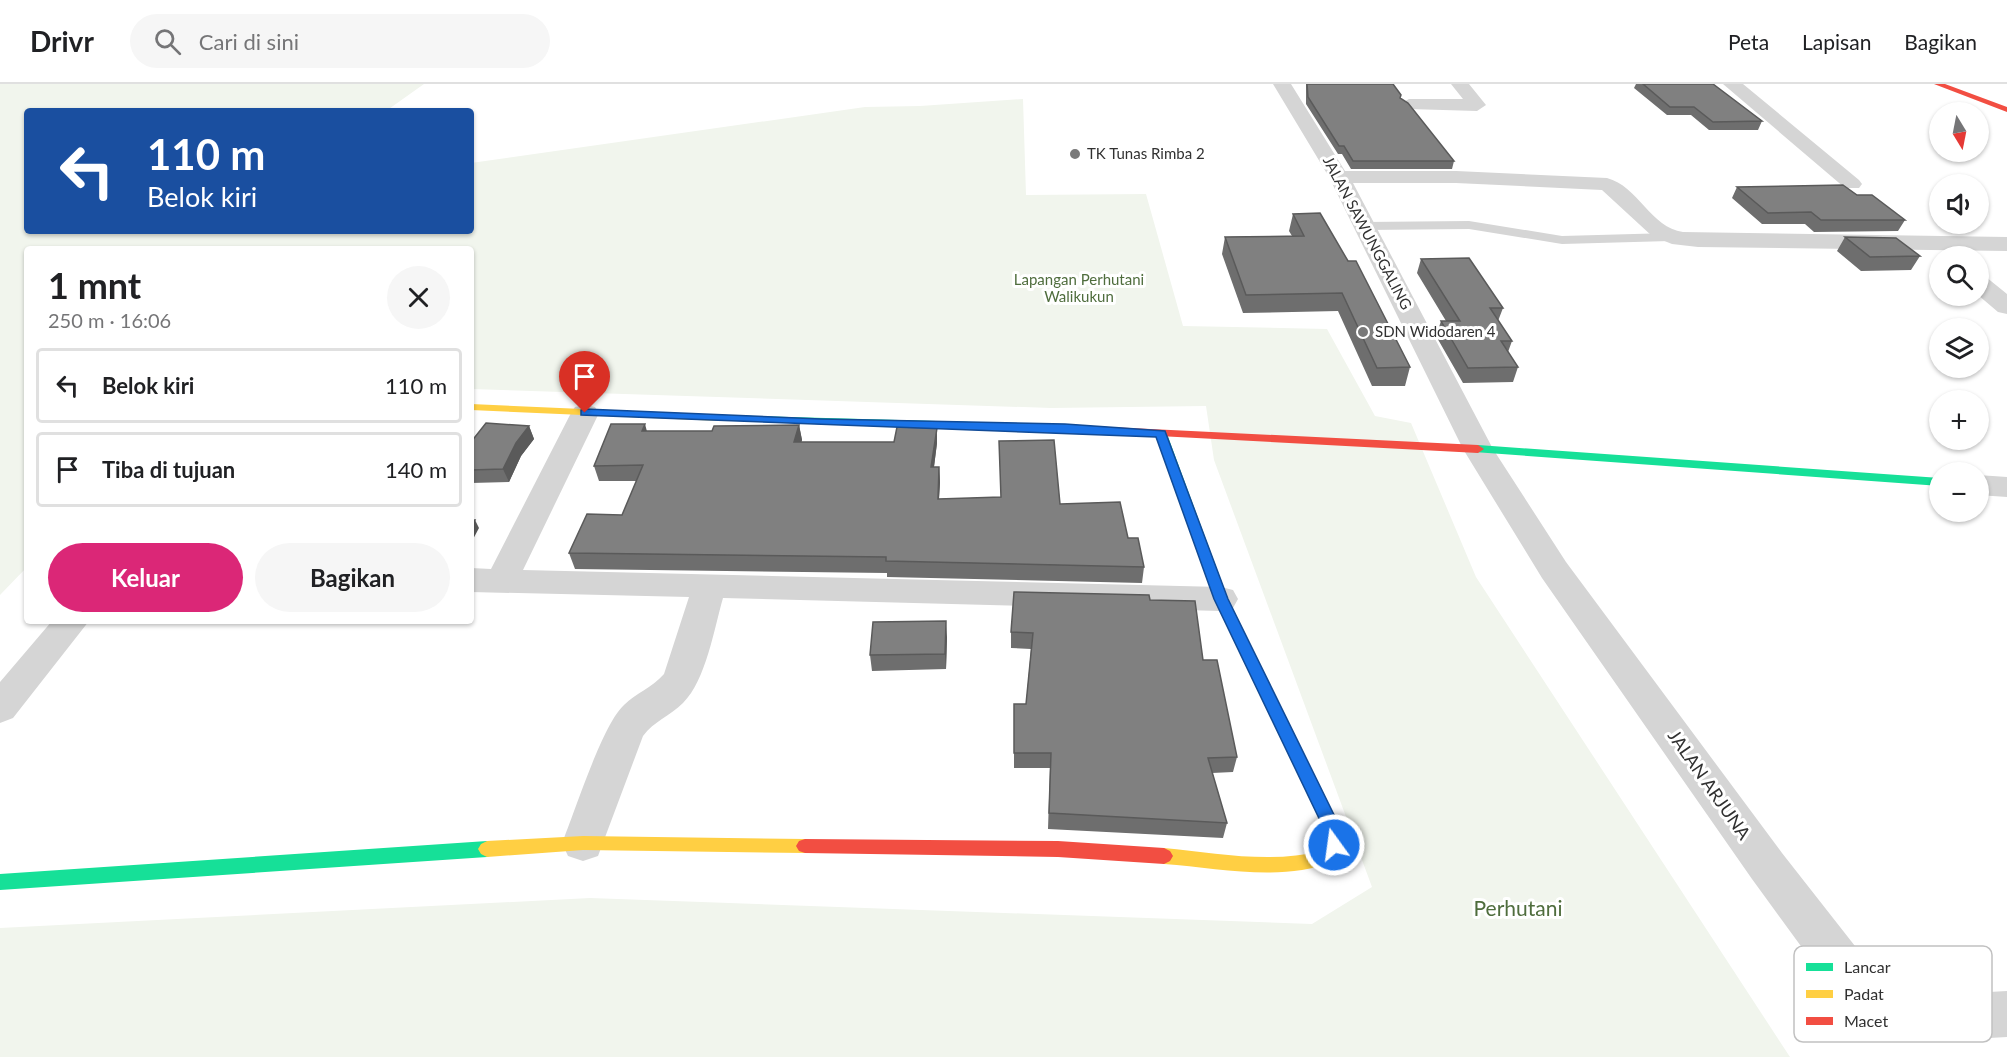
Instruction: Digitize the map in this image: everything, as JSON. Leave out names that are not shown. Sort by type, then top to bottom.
[{"type":"street","name":"JALAN SAWUNGGALING","points":[[1282,84],[1339,177],[1478,449]]},
{"type":"street","points":[[1409,104],[1477,105],[1460,84]]},
{"type":"street","points":[[1732,84],[1851,184]]},
{"type":"street","points":[[1938,84],[2007,110]]},
{"type":"street","points":[[1339,177],[1456,177],[1607,184],[1620,190],[1657,228],[1670,237],[1929,250]]},
{"type":"street","points":[[1989,246],[2007,244]]},
{"type":"street","points":[[1989,291],[2007,307]]},
{"type":"street","points":[[474,407],[821,423],[1065,428],[1478,449],[1929,481]]},
{"type":"street","points":[[585,413],[486,581],[1221,599]]},
{"type":"street","points":[[0,882],[583,843],[1058,849],[1289,864],[1313,862],[1327,857],[1334,845],[1335,833],[1221,599],[1161,434]]},
{"type":"street","name":"JALAN ARJUNA","points":[[1478,449],[1554,570],[1767,866],[1828,946]]},
{"type":"street","points":[[1989,486],[2007,487]]},
{"type":"street","points":[[583,843],[626,730],[637,715],[669,694],[680,680],[710,586]]},
{"type":"street","points":[[0,708],[70,624]]},
{"type":"street","name":"JALAN ARJUNA","points":[[1992,1015],[2007,1014]]},
{"type":"lane","points":[[1365,226],[1469,225],[1562,240],[1670,237]]},
{"type":"green space","name":"Perhutani","points":[[0,84],[424,84],[390,108],[24,108],[24,234],[474,234],[474,163],[865,107],[1023,99],[1026,195],[1146,194],[1183,326],[1327,329],[1375,416],[1411,423],[1476,577],[1790,1057],[0,1057],[0,928],[590,898],[1312,924],[1372,887],[1214,460],[1206,406],[1051,408],[474,389],[474,246],[24,246],[24,570],[0,595]]},
{"type":"building","points":[[1307,84],[1393,84],[1401,95],[1400,98],[1408,103],[1454,161],[1353,161],[1344,146],[1339,146],[1308,97]]},
{"type":"building","points":[[1643,84],[1713,84],[1762,121],[1713,122],[1694,107],[1670,107]]},
{"type":"building","points":[[1843,185],[1857,195],[1872,195],[1905,220],[1821,220],[1811,212],[1768,213],[1737,187]]},
{"type":"building","points":[[1320,213],[1348,261],[1356,261],[1410,367],[1377,368],[1342,293],[1246,295],[1225,237],[1304,236],[1293,214]]},
{"type":"building","points":[[1845,237],[1896,238],[1920,256],[1870,257]]},
{"type":"building","points":[[1469,258],[1503,308],[1490,308],[1512,341],[1501,341],[1518,367],[1468,368],[1441,321],[1460,321],[1421,259]]},
{"type":"building","points":[[486,423],[529,426],[516,443],[503,469],[474,470],[474,438]]},
{"type":"building","points":[[611,424],[645,424],[642,431],[712,431],[714,426],[799,425],[794,442],[894,442],[897,427],[937,428],[931,467],[939,467],[938,499],[1001,497],[999,441],[1054,440],[1060,504],[1120,502],[1128,538],[1138,538],[1144,567],[886,561],[886,557],[569,553],[587,514],[622,515],[643,465],[594,466]]},
{"type":"building","points":[[1014,592],[1149,595],[1150,600],[1195,601],[1203,660],[1217,660],[1237,757],[1208,758],[1227,823],[1049,813],[1051,753],[1014,753],[1014,704],[1026,704],[1033,633],[1011,632]]},
{"type":"building","points":[[946,621],[945,654],[870,655],[873,622]]},
{"type":"traffic: fast","points":[[720,418],[1049,428]]},
{"type":"traffic: fast","points":[[1161,434],[1221,599],[1246,651]]},
{"type":"traffic: fast","points":[[1478,449],[1929,481]]},
{"type":"traffic: fast","points":[[0,882],[487,849]]},
{"type":"traffic: slow","points":[[474,407],[720,418]]},
{"type":"traffic: slow","points":[[1164,856],[1290,864],[1327,857],[1334,845],[1335,833],[1246,651]]},
{"type":"traffic: slow","points":[[487,849],[583,843],[805,846]]},
{"type":"traffic: jam","points":[[1938,84],[2007,110]]},
{"type":"traffic: jam","points":[[1049,428],[1478,449]]},
{"type":"traffic: jam","points":[[805,846],[1058,849],[1164,856]]},
{"type":"place","name":"TK Tunas Rimba 2","points":[[1075,154]]},
{"type":"place","name":"SDN Widodaren 4","points":[[1363,332]]},
{"type":"route","points":[[585,413],[821,423],[1065,428],[1161,434],[1221,599],[1335,833],[1334,845]]},
{"type":"park label","name":"Lapangan Perhutani Walikukun","points":[[1079,288]]}]
